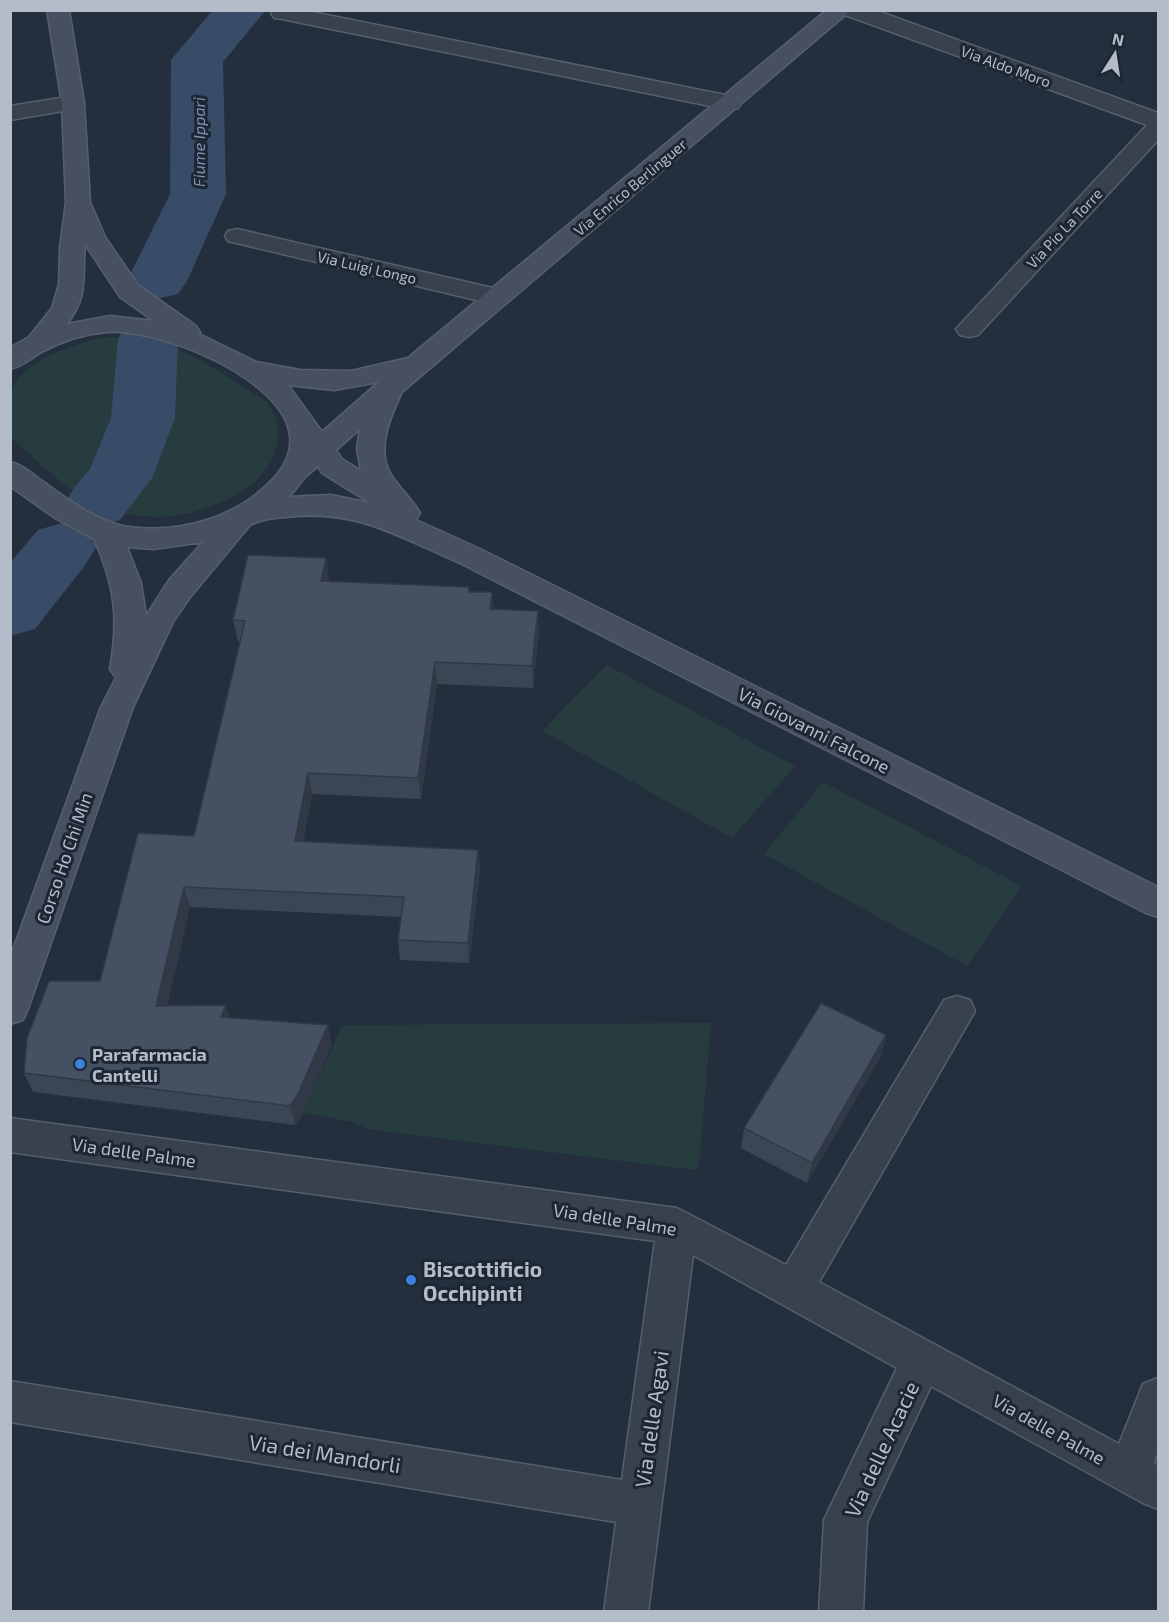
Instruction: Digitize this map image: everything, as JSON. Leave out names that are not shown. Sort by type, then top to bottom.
[{"type":"main road","points":[[20,353],[65,309],[72,284],[72,248],[78,202],[73,103],[58,10]]},
{"type":"main road","name":"Via Enrico Berlinguer","points":[[296,470],[418,363],[841,11]]},
{"type":"main road","points":[[78,202],[98,245],[129,291],[281,393],[332,466],[409,514],[470,556]]},
{"type":"main road","points":[[20,353],[61,334],[93,327],[125,324],[174,334],[213,349]]},
{"type":"main road","points":[[241,365],[298,381],[329,382],[368,378],[418,363]]},
{"type":"main road","points":[[390,387],[380,409],[371,439],[374,468],[409,514]]},
{"type":"main road","points":[[117,707],[160,618],[180,588],[245,516],[282,489],[296,470],[302,455],[304,436],[300,418]]},
{"type":"main road","points":[[10,471],[51,504],[105,532],[150,538],[197,534],[245,516],[295,505],[332,505],[368,513],[470,556]]},
{"type":"main road","points":[[105,532],[124,571],[131,604],[130,640],[117,707]]},
{"type":"main road","name":"Via Giovanni Falcone","points":[[470,556],[1158,903]]},
{"type":"main road","name":"Corso Ho Chi Min","points":[[10,1009],[117,707]]},
{"type":"street","name":"Via Aldo Moro","points":[[841,11],[1158,121]]},
{"type":"street","points":[[282,13],[730,103]]},
{"type":"street","points":[[10,113],[73,103]]},
{"type":"street","name":"Via Pio La Torre","points":[[969,329],[1158,127]]},
{"type":"street","name":"Via Luigi Longo","points":[[237,236],[497,297]]},
{"type":"street","points":[[793,1290],[957,1011]]},
{"type":"street","name":"Via delle Palme","points":[[10,1135],[677,1226],[1144,1480]]},
{"type":"street","name":"Via delle Agavi","points":[[626,1611],[677,1226]]},
{"type":"street","name":"Via delle Acacie","points":[[841,1611],[846,1520],[922,1360]]},
{"type":"street","points":[[1144,1480],[1158,1398]]},
{"type":"street","name":"Via dei Mandorli","points":[[10,1401],[640,1504]]},
{"type":"green space","points":[[106,337],[153,341],[180,350],[250,390],[266,402],[275,417],[278,435],[276,451],[269,466],[259,478],[231,498],[185,514],[160,517],[117,512],[88,500],[74,491],[11,437],[9,413],[12,390],[27,369],[67,348]]},
{"type":"green space","points":[[607,665],[795,766],[732,838],[542,731]]},
{"type":"green space","points":[[823,782],[1022,886],[967,966],[764,854]]},
{"type":"green space","points":[[711,1023],[699,1165],[695,1170],[367,1129],[353,1122],[303,1113],[342,1025]]},
{"type":"building","points":[[248,555],[326,558],[321,581],[469,587],[469,592],[492,592],[490,609],[538,611],[532,666],[435,662],[418,778],[308,773],[295,841],[478,850],[468,943],[398,940],[404,897],[184,887],[156,1006],[226,1005],[221,1017],[328,1025],[298,1094],[290,1106],[24,1073],[27,1038],[49,981],[100,981],[138,833],[194,836],[245,621],[233,620]]},
{"type":"building","points":[[821,1003],[886,1035],[812,1163],[744,1128]]},
{"type":"waterway","name":"Fiume Ippari","points":[[157,281],[198,194],[197,60],[241,10]]},
{"type":"waterway","name":"Fiume Ippari","points":[[97,504],[119,478],[143,418],[148,339]]},
{"type":"waterway","name":"Fiume Ippari","points":[[10,611],[62,547]]},
{"type":"place","name":"Parafarmacia Cantelli","points":[[80,1064]]},
{"type":"place","name":"Biscottificio Occhipinti","points":[[411,1280]]}]
